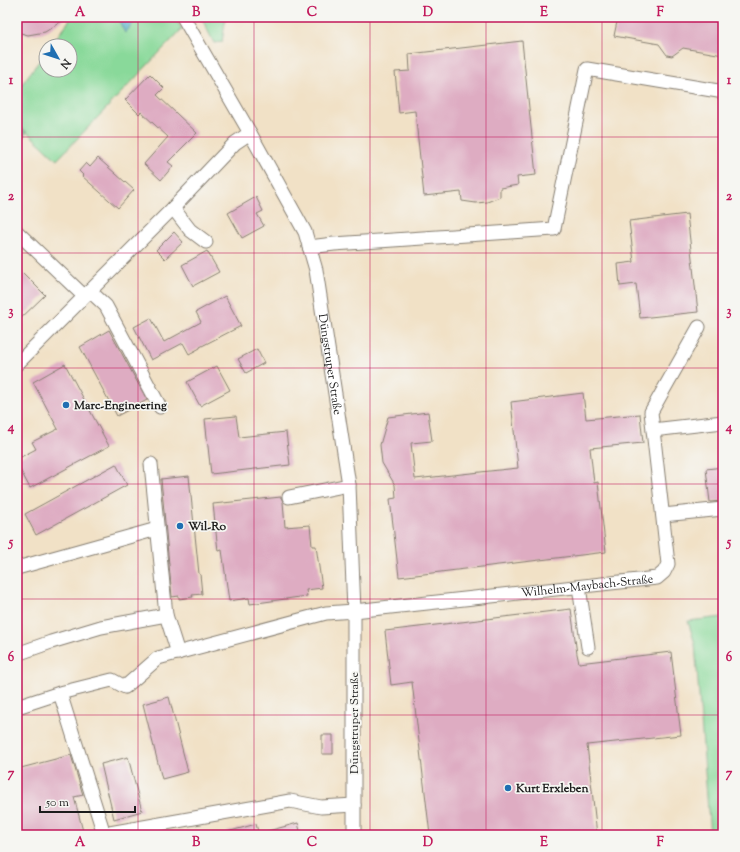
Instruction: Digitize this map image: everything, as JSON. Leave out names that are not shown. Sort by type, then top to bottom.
[{"type":"street","name":"Düngstruper Straße","points":[[183,17],[305,232],[316,270],[349,485],[354,611],[354,835]]},
{"type":"street","points":[[309,247],[554,229],[587,69],[718,92]]},
{"type":"street","points":[[17,364],[173,208],[235,143],[250,133]]},
{"type":"street","points":[[173,208],[190,230],[206,242]]},
{"type":"street","points":[[17,232],[87,294],[106,306],[160,407]]},
{"type":"street","name":"Wilhelm-Maybach-Straße","points":[[354,611],[658,578],[664,572],[668,564],[652,412],[699,327]]},
{"type":"street","points":[[653,430],[723,422]]},
{"type":"street","points":[[151,464],[166,615],[178,653]]},
{"type":"street","points":[[289,497],[349,485]]},
{"type":"street","points":[[663,515],[723,509]]},
{"type":"street","points":[[17,568],[157,529]]},
{"type":"street","points":[[579,587],[588,647]]},
{"type":"street","points":[[17,707],[60,693],[112,680],[125,687],[158,658],[326,613],[354,611]]},
{"type":"street","points":[[17,654],[101,627],[166,615]]},
{"type":"street","points":[[60,693],[104,834],[290,801],[321,807],[354,805]]},
{"type":"green space","points":[[72,17],[174,17],[182,29],[57,160],[27,132],[17,126],[17,93],[19,88],[38,63],[38,78],[78,78],[78,38],[56,38]]},
{"type":"green space","points":[[201,17],[226,17],[222,42],[214,43]]},
{"type":"green space","points":[[17,126],[27,132],[17,146]]},
{"type":"green space","points":[[723,617],[723,835],[710,835],[695,644],[688,621]]},
{"type":"water","points":[[117,17],[139,17],[125,33]]},
{"type":"building","points":[[17,17],[68,17],[45,32],[28,35],[17,32]]},
{"type":"building","points":[[618,17],[723,17],[723,55],[683,48],[672,56],[667,55],[659,44],[614,36]]},
{"type":"building","points":[[522,41],[536,175],[517,177],[518,185],[500,188],[500,197],[487,202],[476,203],[462,201],[461,192],[424,196],[415,111],[399,113],[395,72],[410,71],[409,54]]},
{"type":"building","points":[[150,74],[164,88],[157,95],[197,133],[168,162],[173,166],[161,180],[144,164],[168,137],[141,112],[139,114],[125,100]]},
{"type":"building","points":[[98,158],[134,190],[118,208],[82,176],[83,175],[79,171],[86,163],[90,167]]},
{"type":"building","points":[[256,197],[263,211],[257,214],[264,226],[242,238],[228,213]]},
{"type":"building","points":[[687,214],[698,312],[640,318],[636,284],[620,286],[618,264],[634,262],[629,221]]},
{"type":"building","points":[[174,232],[183,242],[165,259],[156,250]]},
{"type":"building","points":[[207,251],[219,272],[193,286],[182,265]]},
{"type":"building","points":[[17,267],[45,295],[17,322]]},
{"type":"building","points":[[225,296],[241,326],[189,354],[183,343],[151,360],[134,327],[151,318],[164,342],[201,322],[196,312]]},
{"type":"building","points":[[109,330],[147,400],[117,416],[80,347]]},
{"type":"building","points":[[257,349],[264,363],[246,373],[238,359]]},
{"type":"building","name":"Marc-Engineering","points":[[65,364],[109,446],[30,488],[17,464],[17,459],[36,449],[32,442],[58,429],[33,382]]},
{"type":"building","points":[[217,366],[230,390],[200,406],[187,382]]},
{"type":"building","points":[[583,393],[586,419],[640,414],[643,443],[590,448],[594,483],[598,482],[606,552],[399,577],[390,499],[396,498],[395,485],[382,463],[380,445],[388,417],[428,412],[432,441],[411,443],[415,479],[518,468],[511,402]]},
{"type":"building","points":[[236,416],[239,437],[286,432],[290,465],[211,474],[205,419]]},
{"type":"building","points":[[116,464],[127,485],[36,535],[25,514]]},
{"type":"building","points":[[723,467],[723,501],[710,502],[706,469]]},
{"type":"building","name":"Wil-Ro","points":[[189,476],[202,594],[179,599],[179,596],[172,597],[161,479]]},
{"type":"building","points":[[281,497],[283,502],[285,527],[310,525],[312,546],[316,546],[322,588],[306,590],[307,596],[250,604],[249,598],[229,601],[222,550],[218,551],[213,504]]},
{"type":"building","name":"Kurt Erxleben","points":[[571,609],[579,663],[671,652],[681,735],[587,745],[597,835],[430,835],[412,682],[391,685],[385,631]]},
{"type":"building","points":[[169,697],[188,772],[162,779],[143,704]]},
{"type":"building","points":[[322,735],[333,735],[333,754],[322,754]]},
{"type":"building","points":[[71,755],[83,795],[74,797],[84,835],[17,835],[17,769]]},
{"type":"building","points":[[128,757],[142,811],[114,819],[101,764]]},
{"type":"building","points":[[298,823],[301,835],[264,835],[264,832]]},
{"type":"building","points":[[256,824],[259,835],[227,835],[227,832]]},
{"type":"place","name":"Marc-Engineering","points":[[66,405]]},
{"type":"place","name":"Wil-Ro","points":[[180,526]]},
{"type":"place","name":"Kurt Erxleben","points":[[508,788]]}]
